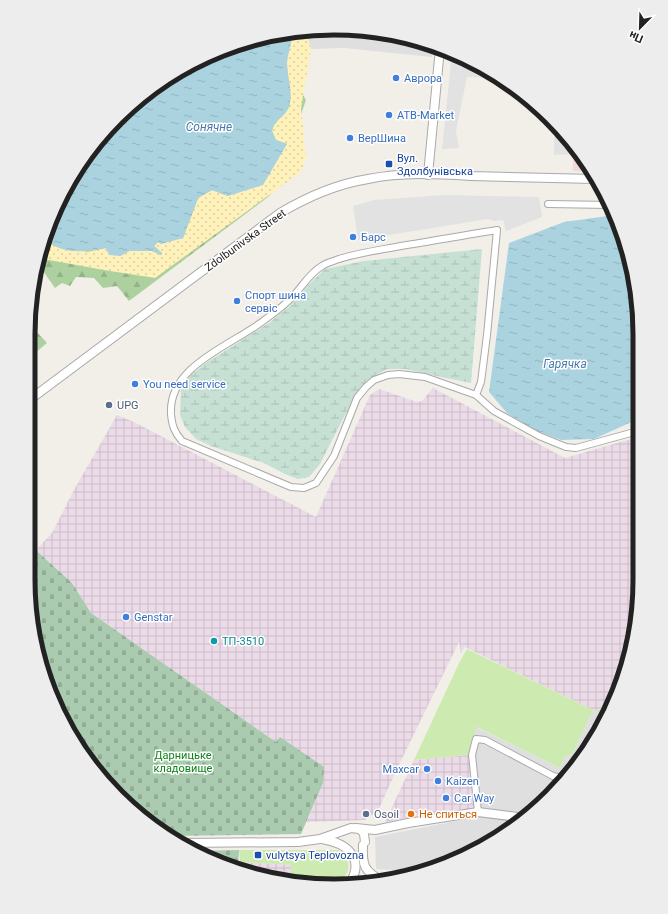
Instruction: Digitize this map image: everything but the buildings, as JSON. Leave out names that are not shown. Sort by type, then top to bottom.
[{"type":"street","points":[[428,175],[439,55]]},
{"type":"street","name":"Zdolbunivska Street","points":[[35,396],[280,213],[293,205],[320,193],[368,178],[388,176],[428,175],[589,179]]},
{"type":"street","points":[[548,204],[603,205]]},
{"type":"street","points":[[476,395],[481,382],[487,335],[497,230],[372,251],[322,266],[293,296],[267,319],[213,352],[192,369],[182,380],[173,397],[171,407],[171,423],[175,433],[182,441],[291,487],[304,488],[316,483],[334,456],[357,398],[374,380],[388,375],[399,374],[424,377],[476,395],[494,411],[539,436],[566,447],[576,448],[633,432]]},
{"type":"street","points":[[478,812],[472,755],[476,739],[485,740],[553,776],[559,777]]},
{"type":"street","points":[[192,843],[298,842],[320,839],[352,828],[375,830],[408,823],[478,812],[516,817]]},
{"type":"street","points":[[355,828],[359,829],[364,834],[362,859],[365,868],[369,874],[373,876]]},
{"type":"street","points":[[320,839],[332,841],[348,849],[358,850],[368,836],[375,830]]},
{"type":"street","points":[[346,831],[342,839],[352,855],[355,866],[353,878]]},
{"type":"shaded area","points":[[334,35],[392,41],[432,52],[432,57],[344,48],[311,49],[307,37]]},
{"type":"shaded area","points":[[451,59],[488,78],[467,77],[456,131],[459,148],[442,149]]},
{"type":"shaded area","points":[[554,132],[573,154],[554,155]]},
{"type":"shaded area","points":[[573,155],[585,172],[573,171]]},
{"type":"shaded area","points":[[444,195],[539,197],[542,217],[506,231],[503,220],[494,221],[488,219],[358,240],[353,206],[374,200]]},
{"type":"shaded area","points":[[433,388],[565,458],[633,438],[633,580],[630,619],[623,657],[603,709],[593,710],[465,647],[461,653],[459,642],[378,811],[365,820],[307,822],[323,783],[281,737],[276,742],[91,613],[72,583],[36,550],[52,533],[75,488],[117,415],[134,422],[316,517],[370,395],[379,389],[417,402],[422,401]]},
{"type":"shaded area","points":[[593,710],[601,714],[583,746],[559,777],[531,805],[500,829],[466,848],[430,863],[405,870],[376,869],[375,837],[476,817],[468,755],[476,727],[560,768],[564,757],[573,753]]},
{"type":"shaded area","points":[[468,755],[475,808],[421,815],[385,822],[414,760]]},
{"type":"shaded area","points":[[240,862],[292,865],[290,875],[257,869],[240,864]]},
{"type":"green space","name":"Сонячне","points":[[284,52],[300,90],[306,100],[299,120],[298,166],[268,197],[129,301],[117,286],[103,288],[94,278],[76,277],[70,286],[62,283],[55,288],[42,271],[55,229]]},
{"type":"green space","points":[[482,249],[471,383],[405,369],[387,369],[366,381],[345,415],[320,464],[309,477],[298,479],[264,463],[211,446],[196,439],[185,427],[180,415],[181,390],[190,376],[206,363],[269,323],[290,306],[306,287],[325,269],[364,261]]},
{"type":"green space","points":[[35,331],[36,331],[47,343],[35,353]]},
{"type":"green space","name":"Дарницьке кладовище","points":[[35,549],[72,583],[91,613],[276,742],[280,737],[324,767],[323,783],[301,834],[179,836],[137,805],[109,777],[85,746],[75,730],[51,676],[45,657],[38,619],[35,580]]},
{"type":"green space","points":[[467,649],[593,710],[573,753],[564,757],[560,768],[477,727],[468,755],[414,760]]},
{"type":"green space","points":[[603,709],[601,714],[593,710]]},
{"type":"green space","points":[[239,850],[338,850],[343,854],[348,862],[348,871],[343,879],[314,878],[290,875],[292,865],[240,862]]},
{"type":"green space","points":[[239,850],[238,863],[220,856],[208,851]]},
{"type":"sand","points":[[307,37],[311,49],[301,108],[306,158],[301,172],[155,278],[45,259],[50,243],[87,252],[106,248],[120,256],[129,251],[152,251],[161,255],[162,253],[154,246],[158,242],[183,238],[198,198],[212,190],[228,196],[287,144],[276,140],[272,131],[275,124],[286,112],[290,104],[287,63],[291,39]]},
{"type":"water","name":"Сонячне","points":[[291,39],[287,63],[290,104],[284,115],[273,127],[272,131],[276,140],[287,144],[263,185],[228,196],[212,190],[198,198],[183,238],[161,244],[158,242],[154,246],[162,253],[161,255],[152,251],[129,251],[120,256],[109,255],[106,248],[90,251],[74,251],[49,243],[58,220],[75,184],[85,168],[109,137],[137,109],[168,85],[202,66],[257,45]]},
{"type":"water","name":"Гарячка","points":[[608,216],[623,257],[630,295],[633,334],[633,421],[594,439],[561,440],[532,429],[507,413],[489,392],[509,243],[564,222]]},
{"type":"place","name":"Аврора","points":[[396,78]]},
{"type":"place","name":"ATB-Market","points":[[389,115]]},
{"type":"place","name":"ВерШина","points":[[350,138]]},
{"type":"place","name":"Вул. Здолбунівська","points":[[389,164]]},
{"type":"place","name":"Барс","points":[[353,237]]},
{"type":"place","name":"Спорт шина сервіс","points":[[237,301]]},
{"type":"place","name":"You need service","points":[[135,384]]},
{"type":"place","name":"UPG","points":[[109,405]]},
{"type":"place","name":"Genstar","points":[[126,617]]},
{"type":"place","name":"ТП-3510","points":[[214,641]]},
{"type":"place","name":"Maxcar","points":[[427,769]]},
{"type":"place","name":"Kaizen","points":[[438,781]]},
{"type":"place","name":"Car Way","points":[[446,798]]},
{"type":"place","name":"Osoil","points":[[366,814]]},
{"type":"place","name":"Не спиться","points":[[411,814]]},
{"type":"place","name":"vulytsya Teplovozna","points":[[258,855]]}]
